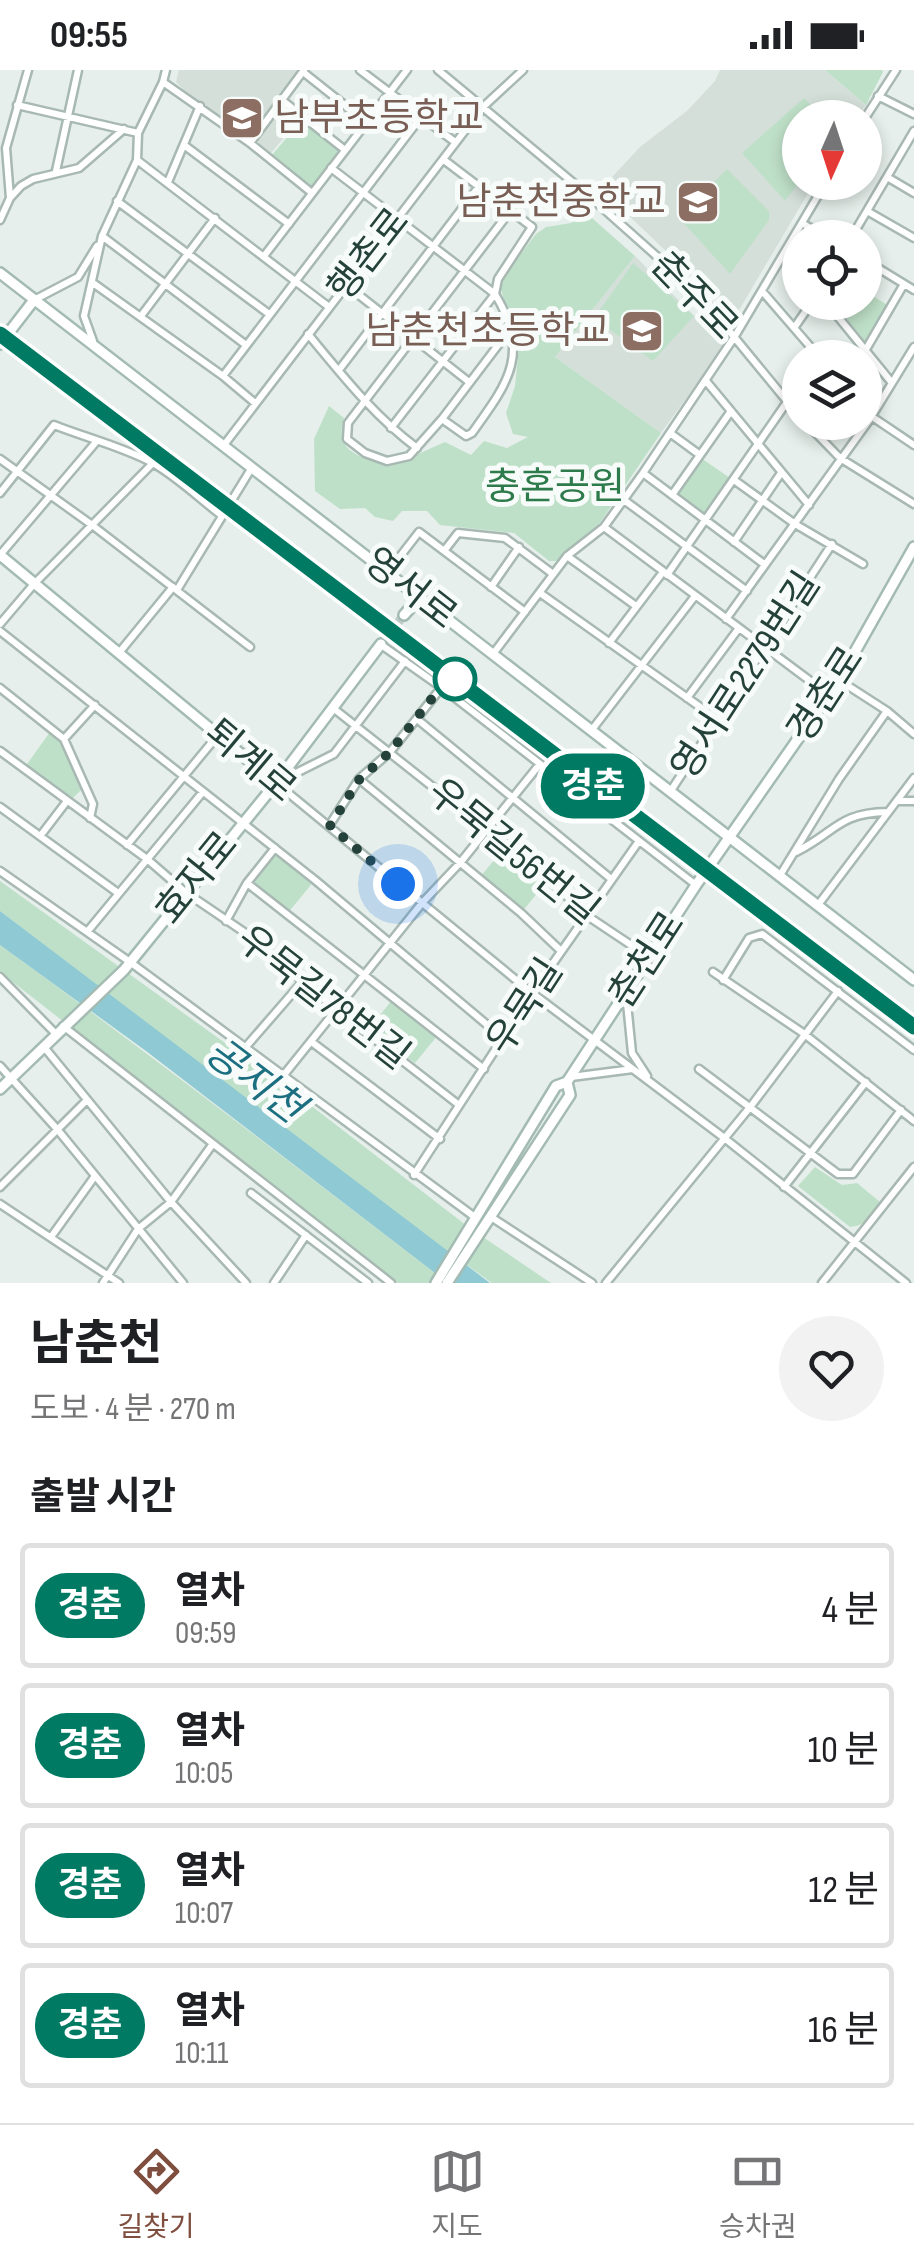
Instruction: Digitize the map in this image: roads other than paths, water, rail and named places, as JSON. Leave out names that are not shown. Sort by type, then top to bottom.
[{"type":"street","points":[[10,198],[3,147],[28,70]]},
{"type":"street","points":[[56,172],[78,70]]},
{"type":"street","points":[[0,344],[34,300],[78,277],[137,160],[138,133],[166,70]]},
{"type":"street","points":[[360,70],[455,142]]},
{"type":"street","points":[[264,256],[407,70]]},
{"type":"street","name":"춘주로","points":[[438,70],[698,293],[782,397]]},
{"type":"street","name":"행촌로","points":[[223,446],[455,142],[483,107],[523,70]]},
{"type":"street","points":[[876,100],[896,70]]},
{"type":"street","points":[[250,143],[304,71],[366,122]]},
{"type":"street","points":[[163,82],[250,143],[312,193]]},
{"type":"street","points":[[878,96],[914,114]]},
{"type":"street","points":[[282,100],[345,150]]},
{"type":"street","points":[[17,106],[138,133]]},
{"type":"street","points":[[168,182],[200,106]]},
{"type":"street","points":[[223,376],[420,117]]},
{"type":"street","points":[[0,220],[10,198],[21,186],[79,168],[124,129]]},
{"type":"street","points":[[862,220],[914,131]]},
{"type":"street","points":[[184,146],[288,224]]},
{"type":"street","points":[[905,146],[914,151]]},
{"type":"street","points":[[137,160],[328,307]]},
{"type":"street","points":[[391,428],[495,294],[498,278],[532,227],[444,160]]},
{"type":"street","points":[[331,168],[495,294],[504,309],[513,337],[509,382],[472,433],[466,436],[442,419]]},
{"type":"street","points":[[887,177],[914,193]]},
{"type":"street","points":[[338,370],[480,185]]},
{"type":"street","points":[[117,201],[269,314]]},
{"type":"street","points":[[510,210],[348,423],[347,438],[365,453],[387,461],[409,456],[502,340],[513,337]]},
{"type":"street","points":[[867,211],[914,238]]},
{"type":"street","points":[[141,316],[215,218]]},
{"type":"street","points":[[99,350],[84,322],[102,236]]},
{"type":"street","points":[[102,236],[246,346]]},
{"type":"street","points":[[494,654],[566,556],[604,527],[624,500],[706,381],[782,257]]},
{"type":"street","points":[[882,270],[914,290]]},
{"type":"street","name":"영서로","points":[[0,272],[914,980]]},
{"type":"street","points":[[93,283],[255,403]]},
{"type":"street","points":[[345,284],[470,382]]},
{"type":"street","points":[[871,340],[904,284]]},
{"type":"street","points":[[762,291],[804,340]]},
{"type":"street","points":[[794,328],[800,320]]},
{"type":"street","points":[[841,320],[857,340]]},
{"type":"street","points":[[308,334],[364,401],[417,448]]},
{"type":"street","points":[[882,397],[914,347]]},
{"type":"street","points":[[882,371],[892,383]]},
{"type":"street","points":[[706,381],[809,504]]},
{"type":"street","points":[[609,642],[688,547],[782,408]]},
{"type":"street","points":[[672,495],[731,411]]},
{"type":"street","points":[[882,424],[913,442]]},
{"type":"street","points":[[0,493],[54,425],[153,463],[221,515]]},
{"type":"street","points":[[670,433],[700,455]]},
{"type":"street","points":[[822,440],[840,458],[914,504]]},
{"type":"street","points":[[726,619],[852,440]]},
{"type":"street","points":[[0,555],[96,442]]},
{"type":"street","points":[[0,459],[250,648]]},
{"type":"street","points":[[153,463],[34,584],[0,627],[504,1039]]},
{"type":"street","points":[[118,654],[175,589],[251,469]]},
{"type":"street","points":[[643,473],[764,564]]},
{"type":"street","points":[[734,542],[782,473]]},
{"type":"street","name":"영서로2279번길","points":[[670,792],[832,544],[795,524],[734,480]]},
{"type":"street","points":[[624,500],[747,591]]},
{"type":"street","points":[[604,527],[829,694]]},
{"type":"street","points":[[388,572],[419,532],[525,612]]},
{"type":"street","points":[[444,551],[458,534],[505,538],[553,574]]},
{"type":"street","points":[[832,544],[863,564]]},
{"type":"street","name":"경춘로","points":[[730,839],[839,680],[914,546]]},
{"type":"street","points":[[491,587],[519,547]]},
{"type":"street","name":"퇴계로","points":[[0,555],[532,993],[723,1136],[906,1283]]},
{"type":"street","points":[[566,556],[636,606]]},
{"type":"street","points":[[540,593],[717,720]]},
{"type":"street","points":[[404,615],[420,596]]},
{"type":"street","points":[[591,732],[695,596]]},
{"type":"street","points":[[687,698],[738,628]]},
{"type":"street","points":[[381,644],[696,885]]},
{"type":"street","name":"효자로","points":[[62,1028],[127,966],[276,782],[381,644]]},
{"type":"street","points":[[276,782],[334,754],[405,661]]},
{"type":"street","points":[[839,680],[914,734]]},
{"type":"street","points":[[330,826],[359,780],[390,752],[441,687]]},
{"type":"street","points":[[0,688],[64,739],[93,804],[90,818]]},
{"type":"street","points":[[64,739],[95,706]]},
{"type":"street","name":"우묵길56번길","points":[[332,708],[549,878],[586,915],[649,957]]},
{"type":"street","points":[[779,877],[887,711]]},
{"type":"street","points":[[417,719],[610,878]]},
{"type":"street","points":[[128,845],[218,735]]},
{"type":"street","name":"우묵길78번길","points":[[0,751],[147,859],[185,892],[244,932],[336,1010],[459,1104]]},
{"type":"street","points":[[283,1076],[422,903],[488,830],[538,764]]},
{"type":"street","points":[[817,906],[914,778]]},
{"type":"street","points":[[359,780],[562,951]]},
{"type":"street","points":[[87,932],[202,793]]},
{"type":"street","points":[[897,801],[914,801]]},
{"type":"street","points":[[41,835],[68,802]]},
{"type":"street","points":[[0,806],[118,893]]},
{"type":"street","points":[[796,852],[858,813],[888,812]]},
{"type":"street","name":"춘천로","points":[[475,1231],[478,1219],[556,1086],[568,1080],[730,839]]},
{"type":"street","name":"우묵길","points":[[414,1175],[532,993],[639,841]]},
{"type":"street","points":[[226,921],[274,848]]},
{"type":"street","points":[[0,871],[478,1219]]},
{"type":"street","points":[[248,883],[484,1069]]},
{"type":"street","points":[[722,980],[749,938],[762,934],[914,1050]]},
{"type":"street","points":[[713,972],[803,1032],[914,1121]]},
{"type":"street","points":[[0,977],[391,1283]]},
{"type":"street","points":[[244,1049],[302,980]]},
{"type":"street","points":[[606,1283],[838,991]]},
{"type":"street","points":[[626,992],[632,1053],[650,1081]]},
{"type":"street","points":[[0,1090],[62,1028]]},
{"type":"street","points":[[313,1042],[440,1139]]},
{"type":"street","points":[[44,1046],[171,1202],[246,1283]]},
{"type":"street","points":[[0,1066],[183,1283]]},
{"type":"street","points":[[568,1080],[636,1069]]},
{"type":"street","points":[[699,1069],[838,1174],[853,1174],[901,1110]]},
{"type":"street","name":"춘천로","points":[[475,1231],[490,1216],[570,1094],[568,1080]]},
{"type":"street","points":[[784,1188],[866,1082]]},
{"type":"street","points":[[0,1188],[88,1100]]},
{"type":"street","points":[[105,1279],[138,1228],[171,1202],[212,1145]]},
{"type":"street","points":[[822,1283],[914,1167]]},
{"type":"street","points":[[51,1236],[94,1176]]},
{"type":"street","points":[[250,1193],[368,1283]]},
{"type":"street","points":[[0,1204],[51,1236],[105,1279],[119,1283]]},
{"type":"street","points":[[490,1216],[592,1283]]},
{"type":"street","points":[[436,1283],[475,1231]]},
{"type":"street","points":[[447,1283],[475,1231]]},
{"type":"street","points":[[274,1283],[306,1236]]},
{"type":"water","points":[[0,911],[490,1283],[448,1283],[146,1051],[0,945]]},
{"type":"tunnel","points":[[381,644],[404,615]]},
{"type":"railway","points":[[0,334],[914,1027]]},
{"type":"train","name":"경춘","points":[[0,334],[914,1027]]},
{"type":"place","name":"남부초등학교","points":[[242,118]]},
{"type":"place","name":"남춘천중학교","points":[[698,202]]},
{"type":"place","name":"남춘천초등학교","points":[[642,331]]},
{"type":"park label","name":"충혼공원","points":[[555,487]]},
{"type":"water label","name":"공지천","points":[[254,1081]]}]
